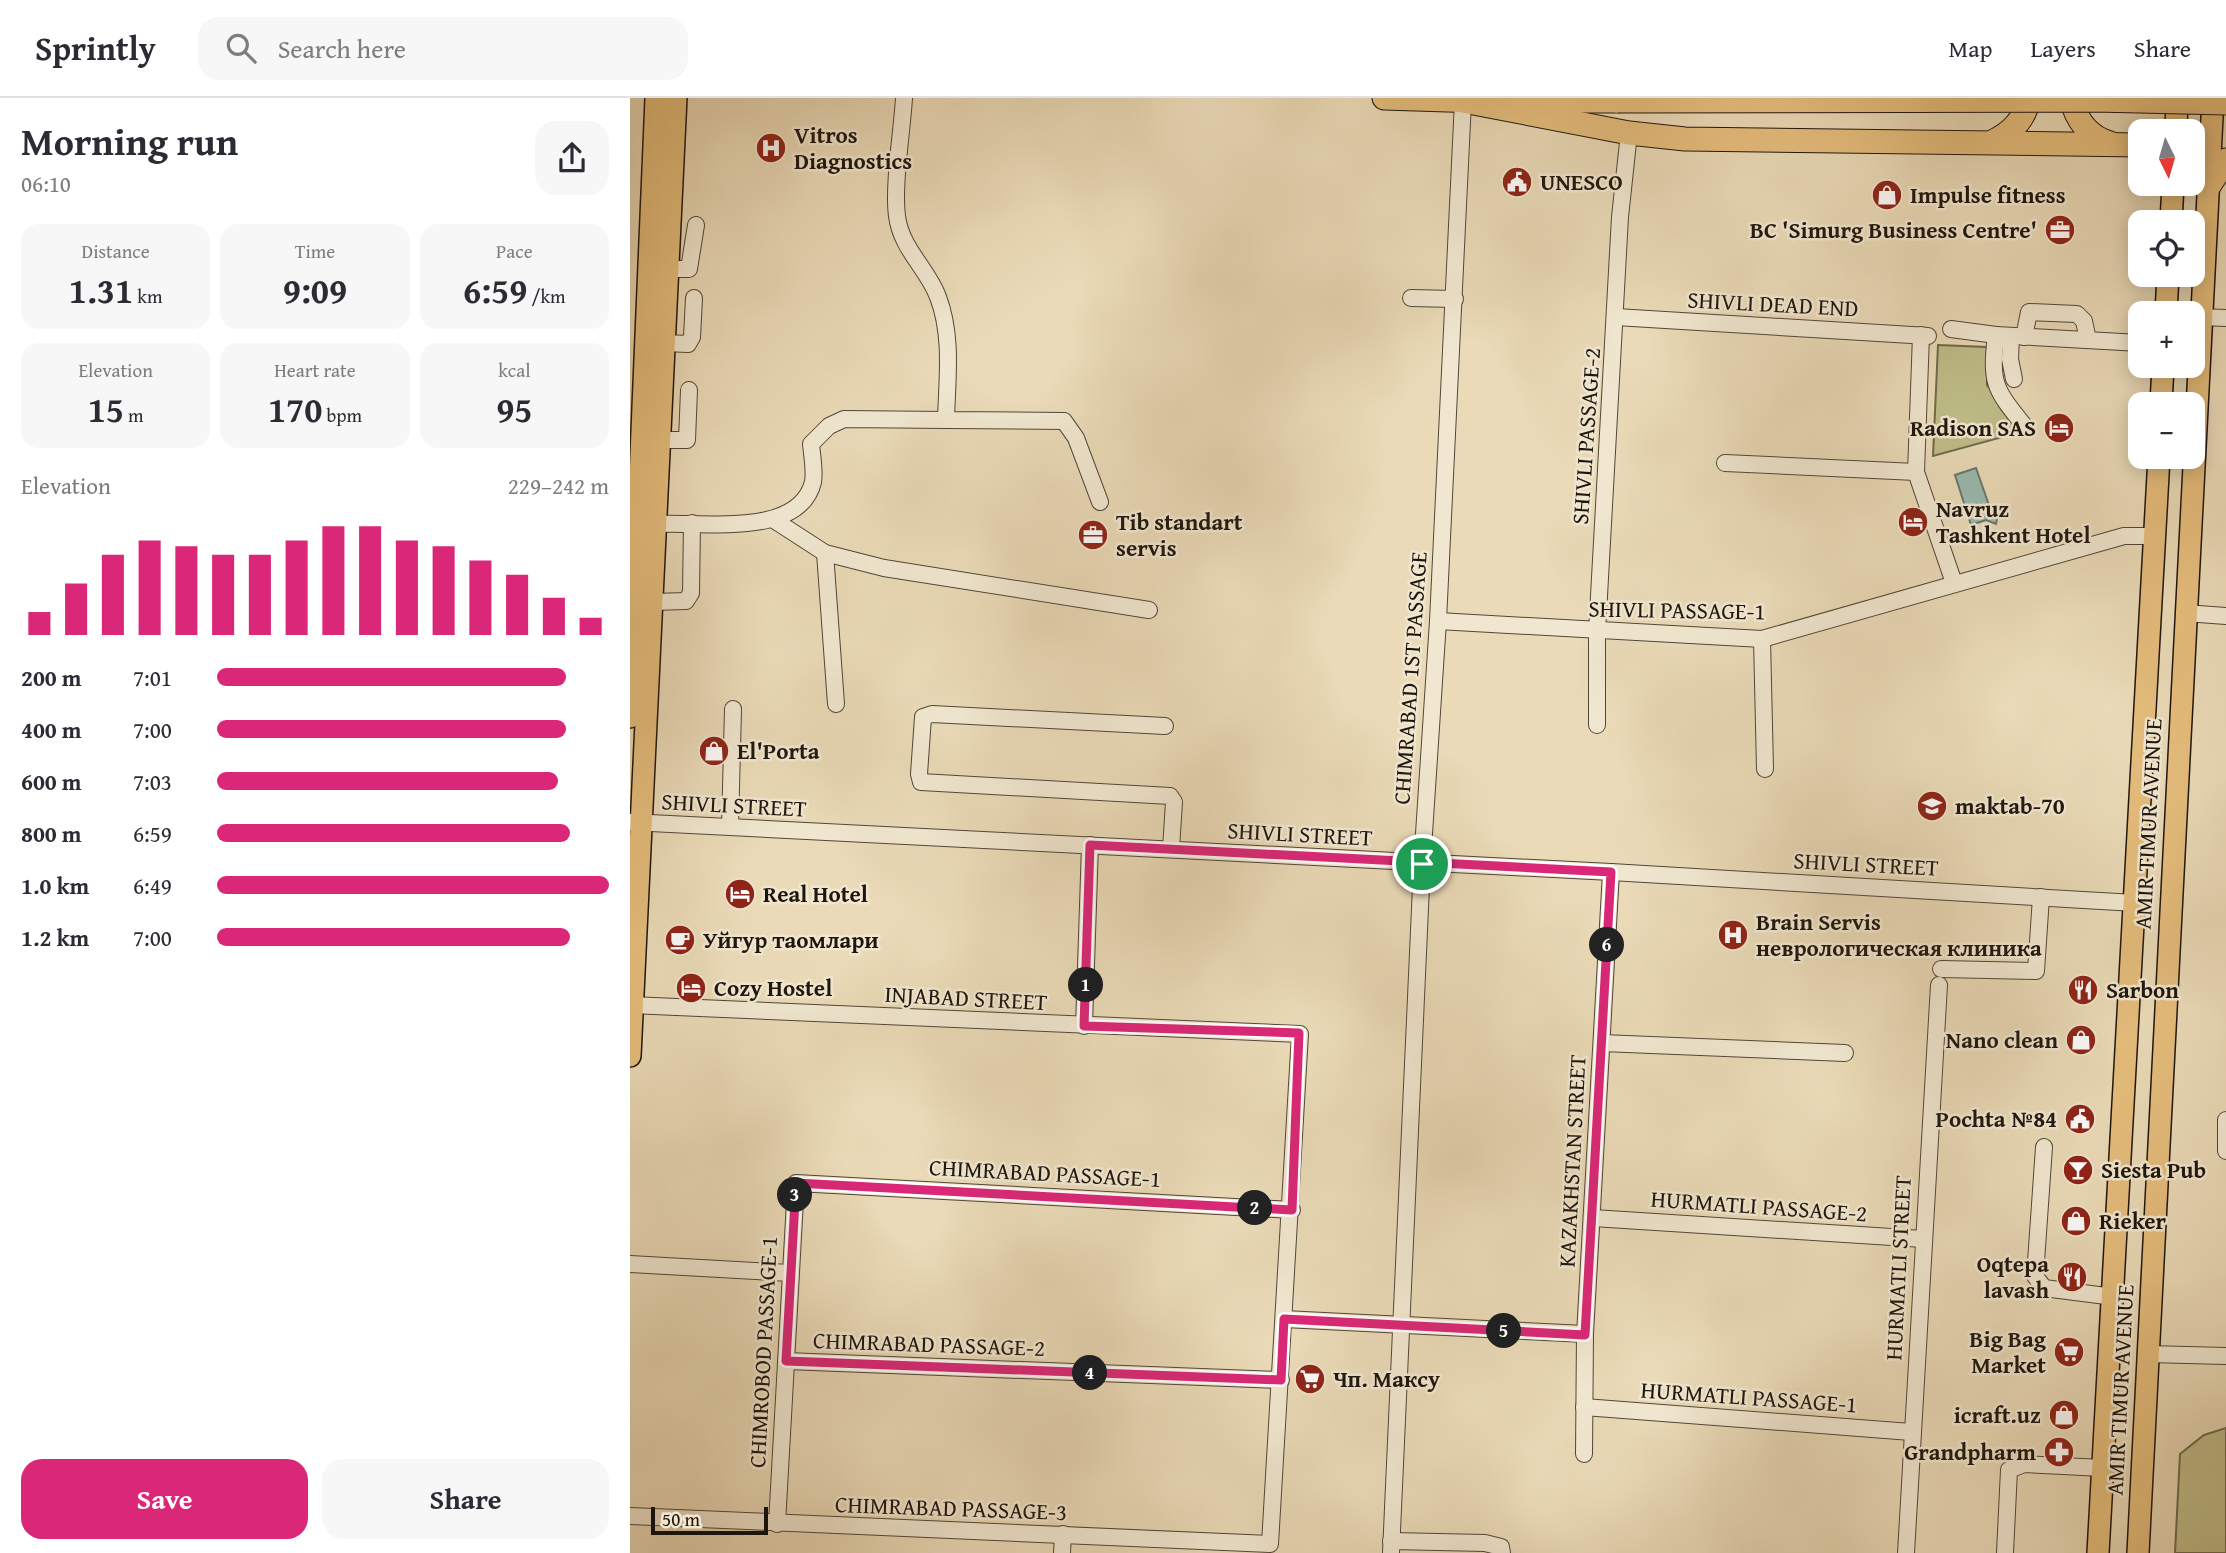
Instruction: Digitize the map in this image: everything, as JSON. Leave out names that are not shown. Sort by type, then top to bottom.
[{"type":"highway","points":[[1384,98],[1463,101],[2095,100],[2226,103]]},
{"type":"highway","points":[[1992,142],[2008,134],[2019,122],[2029,98]]},
{"type":"highway","points":[[2071,98],[2086,129],[2099,140],[2112,144]]},
{"type":"highway","points":[[1463,101],[1629,141],[1685,139],[2128,145]]},
{"type":"highway","points":[[2207,189],[2226,160]]},
{"type":"main road","points":[[630,717],[656,98]]},
{"type":"main road","points":[[630,1056],[636,823],[653,602],[677,98]]},
{"type":"main road","points":[[2177,119],[2178,98]]},
{"type":"main road","name":"AMIR TIMUR AVENUE","points":[[2201,301],[2213,98]]},
{"type":"main road","name":"AMIR TIMUR AVENUE","points":[[2138,1553],[2197,378]]},
{"type":"main road","name":"AMIR TIMUR AVENUE","points":[[2098,1553],[2158,469]]},
{"type":"main road","points":[[2140,800],[2176,802]]},
{"type":"street","points":[[904,98],[897,215],[902,234],[938,296],[945,324],[948,349],[946,420]]},
{"type":"street","name":"CHIMRABAD 1ST PASSAGE","points":[[1391,1547],[1422,864],[1455,299],[1463,101]]},
{"type":"street","name":"SHIVLI PASSAGE-2","points":[[1597,725],[1597,632],[1616,317],[1619,217],[1629,141]]},
{"type":"street","points":[[668,269],[689,269],[696,225]]},
{"type":"street","points":[[665,342],[688,344],[692,337],[694,298]]},
{"type":"street","points":[[1411,298],[1455,299]]},
{"type":"street","points":[[2026,428],[1996,385],[1992,369],[2010,336],[2029,312],[2077,314],[2084,321],[2088,340]]},
{"type":"street","name":"SHIVLI DEAD END","points":[[1616,317],[1924,335],[1916,472]]},
{"type":"street","points":[[2205,317],[2226,318]]},
{"type":"street","points":[[1951,329],[2010,336],[2128,342]]},
{"type":"street","points":[[2010,336],[2010,359],[2014,379]]},
{"type":"street","points":[[661,440],[687,440],[690,390]]},
{"type":"street","points":[[657,524],[774,520],[796,509],[813,482],[811,444],[829,426],[844,419],[1064,421],[1076,439],[1100,502]]},
{"type":"street","points":[[1725,463],[1916,472],[1954,583]]},
{"type":"street","points":[[774,520],[825,553],[884,568],[1149,610]]},
{"type":"street","points":[[653,602],[686,601],[691,593],[692,523]]},
{"type":"street","name":"SHIVLI PASSAGE-1","points":[[1437,621],[1597,632],[1762,639],[2124,536],[2154,536]]},
{"type":"street","points":[[825,553],[836,704]]},
{"type":"street","points":[[2185,613],[2226,615]]},
{"type":"street","points":[[1762,639],[1765,769]]},
{"type":"street","points":[[730,827],[733,709]]},
{"type":"street","points":[[1165,726],[932,714],[923,717],[919,774],[921,782],[1170,796],[1174,802],[1171,849]]},
{"type":"street","name":"SHIVLI STREET","points":[[636,823],[1611,872],[2135,903]]},
{"type":"street","points":[[1084,1026],[1090,845]]},
{"type":"street","name":"KAZAKHSTAN STREET","points":[[1584,1454],[1585,1335],[1611,872]]},
{"type":"street","name":"HURMATLI STREET","points":[[1906,1553],[1911,1432],[1940,977],[2036,971],[2041,897]]},
{"type":"street","name":"INJАBАD STREET","points":[[631,1005],[1299,1033],[1292,1210]]},
{"type":"street","points":[[1602,1043],[1845,1053]]},
{"type":"street","points":[[2226,1120],[2226,1151]]},
{"type":"street","points":[[2044,1147],[2035,1276],[2038,1284],[2114,1297]]},
{"type":"street","name":"CHIMROBOD PASSAGE-1","points":[[777,1524],[795,1186],[800,1182],[1292,1210]]},
{"type":"street","points":[[1281,1380],[1292,1210]]},
{"type":"street","name":"HURMATLI PASSAGE-2","points":[[1593,1218],[1923,1239]]},
{"type":"street","points":[[630,1264],[790,1273]]},
{"type":"street","points":[[1284,1319],[1585,1335]]},
{"type":"street","points":[[2148,1354],[2226,1356]]},
{"type":"street","name":"CHIMRABAD PASSAGE-2","points":[[786,1361],[1281,1380]]},
{"type":"street","name":"CHIMRАBАD PASSAGE-3","points":[[630,1516],[1270,1544],[1281,1380]]},
{"type":"street","name":"HURMATLI PASSAGE-1","points":[[1584,1407],[1911,1432]]},
{"type":"street","points":[[2005,1553],[2009,1470],[2024,1464],[2103,1468]]},
{"type":"street","points":[[1062,1553],[1063,1534]]},
{"type":"street","points":[[1391,1547],[1485,1543],[1501,1547],[1502,1553]]},
{"type":"shaded area","points":[[1938,345],[1987,347],[1987,385],[2021,432],[1933,456]]},
{"type":"shaded area","points":[[2226,1428],[2226,1553],[2175,1553],[2180,1454],[2204,1435]]},
{"type":"water","points":[[1976,468],[1991,511],[1998,514],[1996,524],[1986,520],[1971,525],[1955,475]]},
{"type":"place","name":"Vitros Diagnostics","points":[[771,148]]},
{"type":"place","name":"UNESCO","points":[[1517,182]]},
{"type":"place","name":"Impulse fitness","points":[[1887,195]]},
{"type":"place","name":"BC 'Simurg Business Centre'","points":[[2060,230]]},
{"type":"place","name":"Radison SAS","points":[[2059,428]]},
{"type":"place","name":"Navruz Tashkent Hotel","points":[[1913,522]]},
{"type":"place","name":"Tib standart servis","points":[[1093,535]]},
{"type":"place","name":"El'Porta","points":[[714,751]]},
{"type":"place","name":"maktab-70","points":[[1932,806]]},
{"type":"place","name":"Real Hotel","points":[[740,894]]},
{"type":"place","name":"Brain Servis неврологическая клиника","points":[[1733,935]]},
{"type":"place","name":"Уйгур таомлари","points":[[680,940]]},
{"type":"place","name":"Cozy Hostel","points":[[691,988]]},
{"type":"place","name":"Sarbon","points":[[2083,990]]},
{"type":"place","name":"Nano clean","points":[[2081,1040]]},
{"type":"place","name":"Pochta №84","points":[[2080,1119]]},
{"type":"place","name":"Siesta Pub","points":[[2078,1170]]},
{"type":"place","name":"Rieker","points":[[2076,1221]]},
{"type":"place","name":"Oqtepa lavash","points":[[2072,1277]]},
{"type":"place","name":"Big Bag Market","points":[[2069,1352]]},
{"type":"place","name":"Чп. Максу","points":[[1310,1379]]},
{"type":"place","name":"icraft.uz","points":[[2064,1415]]},
{"type":"place","name":"Grandpharm","points":[[2059,1452]]},
{"type":"route","points":[[1090,845],[1422,864],[1611,872],[1585,1335],[1284,1319],[1281,1380],[786,1361],[796,1183],[1292,1210],[1299,1033],[1084,1026],[1090,845]]}]
